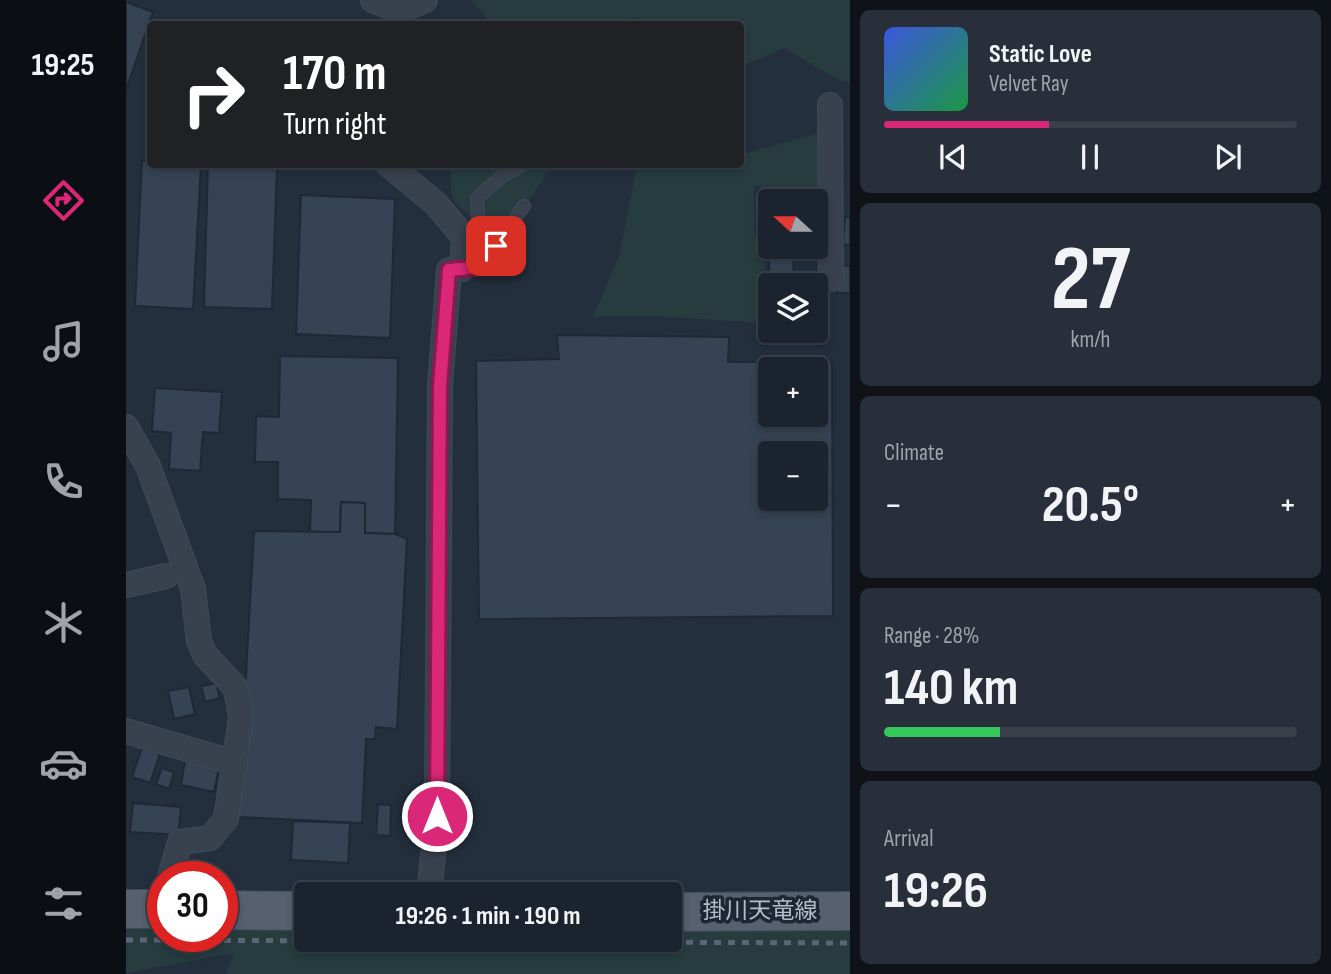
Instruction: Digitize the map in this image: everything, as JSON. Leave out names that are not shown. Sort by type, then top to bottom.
[{"type":"main road","points":[[238,910],[294,911]]},
{"type":"main road","name":"掛川天竜線","points":[[682,912],[850,911]]},
{"type":"street","points":[[373,0],[399,11],[425,0]]},
{"type":"street","points":[[373,0],[377,21]]},
{"type":"street","points":[[830,105],[840,188],[831,279]]},
{"type":"street","points":[[393,168],[436,204],[464,237],[472,268],[449,270],[440,386],[437,816],[430,882]]},
{"type":"street","points":[[126,427],[148,466],[193,589],[199,640],[205,655],[235,687],[241,718],[226,819],[209,838],[180,842],[172,861]]},
{"type":"street","points":[[126,585],[166,576]]},
{"type":"street","points":[[126,732],[235,763]]},
{"type":"lane","points":[[472,268],[477,198],[500,177],[517,168]]},
{"type":"lane","points":[[472,268],[524,206]]},
{"type":"green space","points":[[471,0],[850,0],[850,83],[839,80],[784,48],[744,65],[744,21],[636,21],[634,18],[618,21],[489,21]]},
{"type":"green space","points":[[816,134],[822,135],[817,189],[754,186],[758,259],[765,259],[765,273],[758,273],[758,323],[652,316],[593,317],[619,256],[636,168],[744,168],[744,154]]},
{"type":"green space","points":[[450,168],[551,168],[482,267],[475,221],[452,199]]},
{"type":"green space","points":[[126,923],[147,923],[147,952],[238,952],[238,923],[294,923],[294,952],[682,952],[682,924],[850,924],[850,974],[226,974],[234,953],[126,973]]},
{"type":"building","points":[[126,2],[153,12],[150,21],[147,21],[147,29],[126,90]]},
{"type":"building","points":[[142,161],[147,161],[147,168],[201,168],[193,309],[135,306]]},
{"type":"building","points":[[208,168],[277,168],[272,309],[204,307]]},
{"type":"building","points":[[301,195],[395,199],[390,338],[296,334]]},
{"type":"building","points":[[845,217],[850,217],[850,245],[843,244]]},
{"type":"building","points":[[769,259],[793,259],[794,273],[769,273]]},
{"type":"building","points":[[839,265],[850,266],[850,293],[837,293]]},
{"type":"building","points":[[557,335],[729,337],[728,362],[758,362],[758,427],[828,427],[828,362],[832,362],[833,616],[479,619],[476,361],[559,359]]},
{"type":"building","points":[[280,356],[398,358],[395,534],[365,533],[365,503],[341,502],[340,532],[310,532],[311,500],[278,499],[278,462],[255,462],[256,416],[279,417]]},
{"type":"building","points":[[155,388],[222,392],[219,433],[203,432],[200,471],[169,469],[171,433],[152,431]]},
{"type":"building","points":[[341,502],[365,503],[365,533],[395,534],[407,539],[397,729],[376,727],[375,739],[366,739],[362,823],[238,817],[254,531],[340,532]]},
{"type":"building","points":[[216,683],[220,698],[205,702],[201,686]]},
{"type":"building","points":[[189,687],[195,714],[174,719],[168,691]]},
{"type":"building","points":[[142,748],[160,754],[150,783],[132,777]]},
{"type":"building","points":[[185,761],[219,768],[214,792],[181,785]]},
{"type":"building","points":[[162,768],[174,772],[169,789],[156,784]]},
{"type":"building","points":[[133,803],[181,807],[178,835],[130,832]]},
{"type":"building","points":[[378,804],[391,805],[390,836],[376,835]]},
{"type":"building","points":[[293,821],[350,823],[348,863],[291,860]]},
{"type":"railway","points":[[126,940],[850,943]]},
{"type":"route","points":[[437,816],[440,386],[449,270],[482,267],[496,246]]}]
